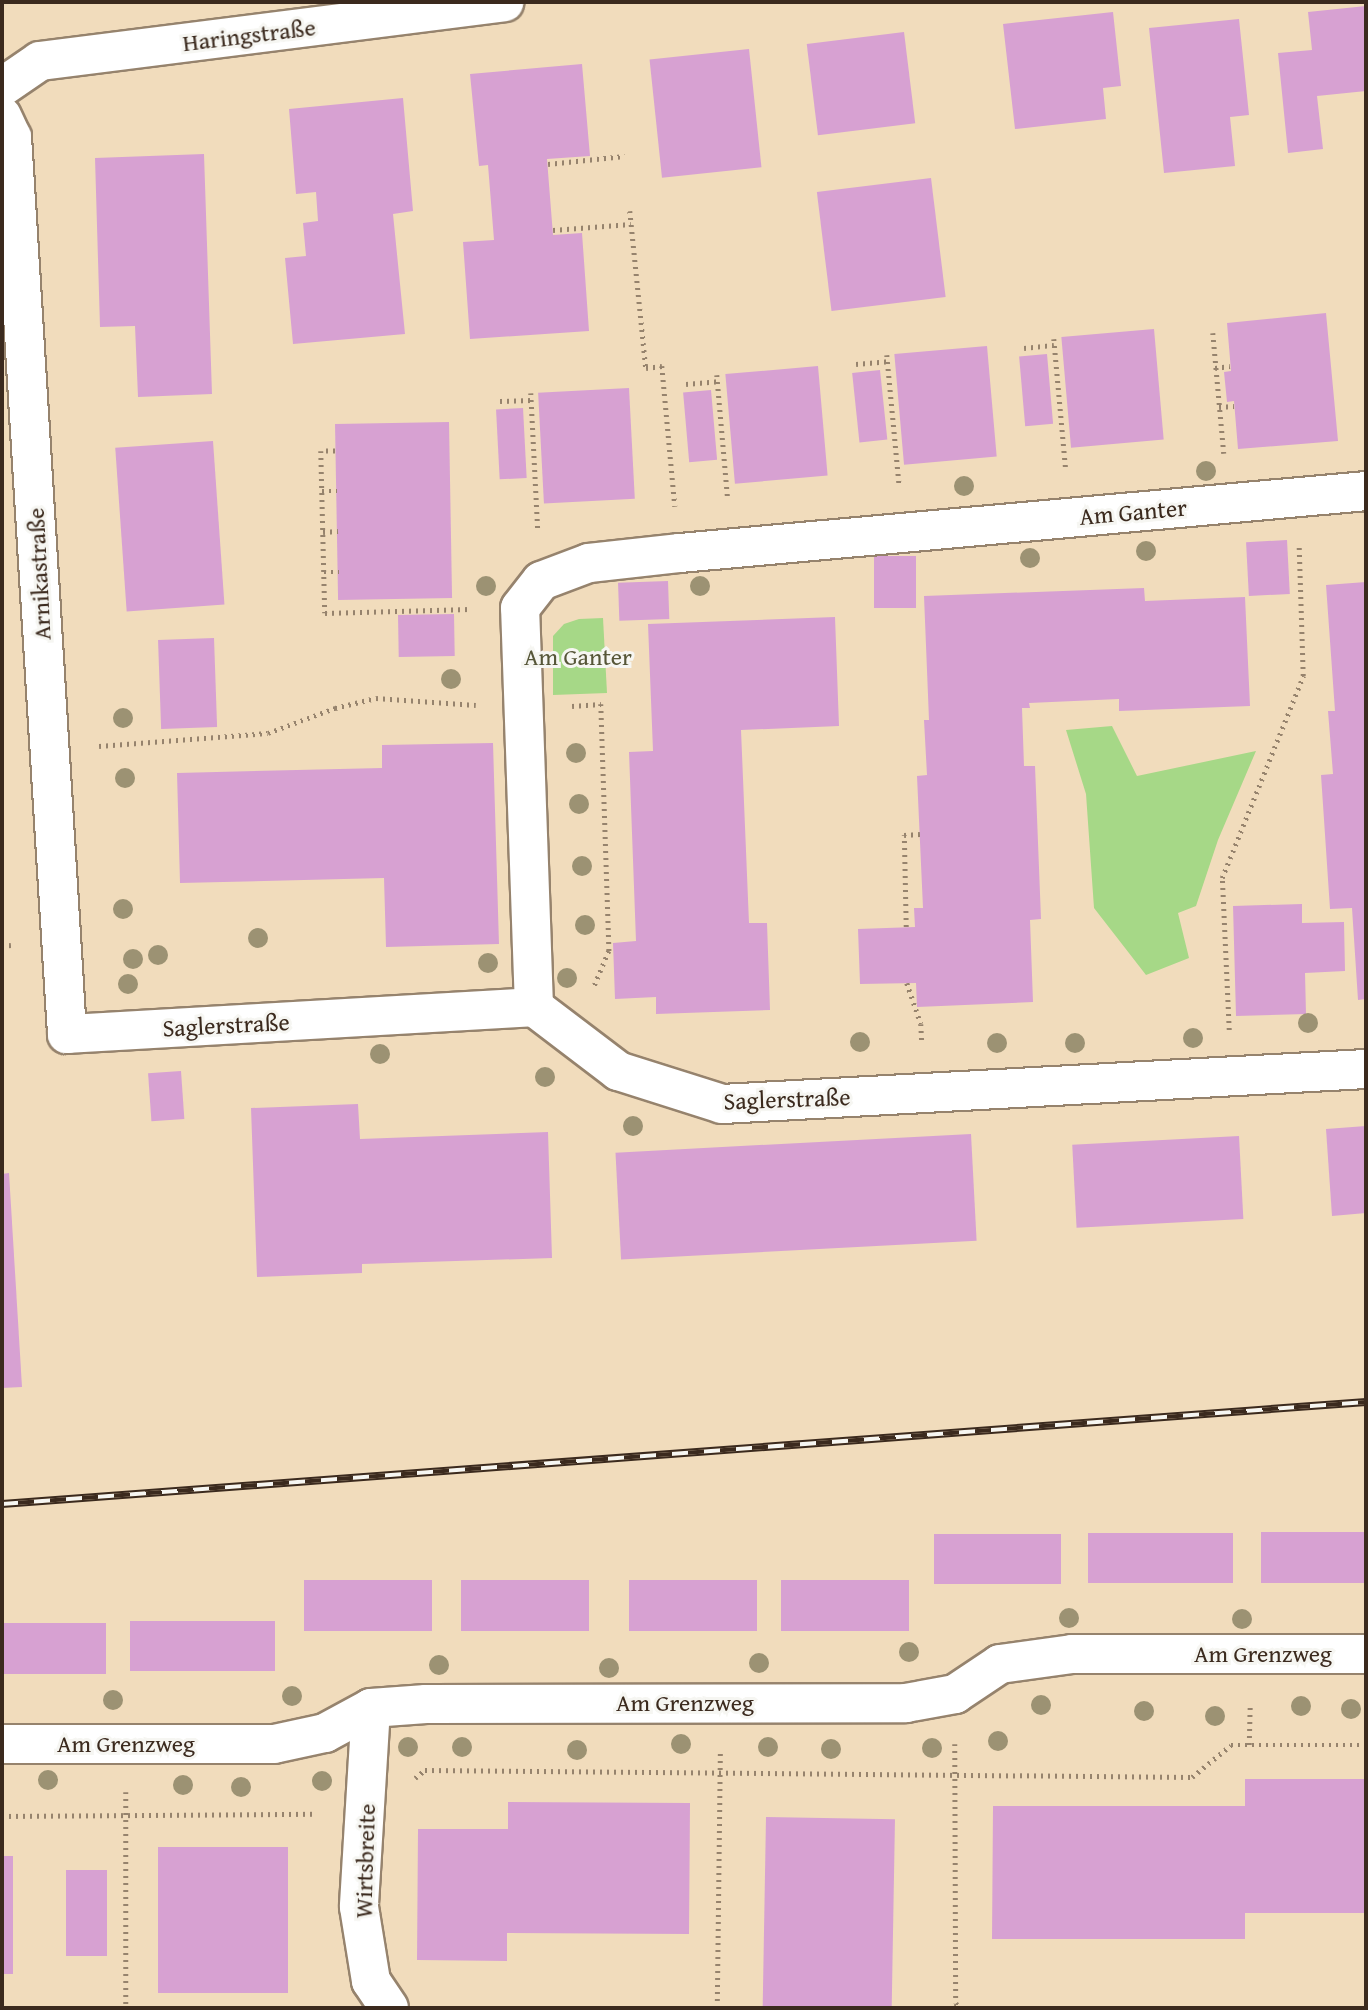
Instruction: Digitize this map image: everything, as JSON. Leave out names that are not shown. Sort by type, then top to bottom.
[{"type":"street","name":"Haringstraße","points":[[2,87],[40,61],[504,2]]},
{"type":"street","name":"Arnikastraße","points":[[2,116],[12,137],[67,1034]]},
{"type":"street","name":"Am Ganter","points":[[530,594],[589,563],[680,552],[1366,491]]},
{"type":"street","points":[[530,594],[534,1007]]},
{"type":"street","name":"Saglerstraße","points":[[67,1034],[534,1007],[618,1071],[722,1104],[1366,1069]]},
{"type":"street","name":"Am Grenzweg","points":[[2,1744],[274,1744],[325,1732],[371,1708],[426,1704],[906,1703],[955,1694],[1000,1664],[1072,1654],[1366,1654]]},
{"type":"street","name":"Wirtsbreite","points":[[371,1708],[367,1814],[359,1907],[371,1981],[389,2008]]},
{"type":"path","points":[[548,164],[625,156]]},
{"type":"path","points":[[630,211],[646,368],[662,366],[680,552]]},
{"type":"path","points":[[553,230],[631,224]]},
{"type":"path","points":[[1213,333],[1228,503]]},
{"type":"path","points":[[1024,348],[1054,342],[1070,517]]},
{"type":"path","points":[[856,364],[887,358],[903,533]]},
{"type":"path","points":[[1056,366],[1064,366]]},
{"type":"path","points":[[1216,368],[1229,368]]},
{"type":"path","points":[[686,384],[718,378],[723,402],[724,458],[733,548]]},
{"type":"path","points":[[889,383],[896,382]]},
{"type":"path","points":[[335,451],[321,451],[325,612],[530,594],[535,477],[531,393]]},
{"type":"path","points":[[500,401],[532,400]]},
{"type":"path","points":[[1219,407],[1232,404]]},
{"type":"path","points":[[533,421],[539,421]]},
{"type":"path","points":[[1062,422],[1068,421]]},
{"type":"path","points":[[894,438],[902,438]]},
{"type":"path","points":[[724,458],[732,457]]},
{"type":"path","points":[[535,477],[542,476]]},
{"type":"path","points":[[322,491],[337,491]]},
{"type":"path","points":[[1231,1075],[1222,877],[1303,676],[1298,497]]},
{"type":"path","points":[[323,532],[338,531]]},
{"type":"path","points":[[324,572],[339,572]]},
{"type":"path","points":[[108,745],[268,733],[335,708],[376,698],[481,705]]},
{"type":"path","points":[[534,1007],[587,1006],[609,951],[601,704]]},
{"type":"path","points":[[906,927],[904,835],[920,834]]},
{"type":"path","points":[[907,983],[921,1024]]},
{"type":"path","points":[[955,1694],[956,2003],[959,2008]]},
{"type":"path","points":[[717,2008],[719,1774],[723,1703]]},
{"type":"path","points":[[2,1816],[367,1814],[425,1770],[1192,1777],[1231,1745],[1366,1745]]},
{"type":"path","points":[[126,1814],[126,2008]]},
{"type":"green space","name":"Am Ganter","points":[[603,618],[607,693],[553,695],[553,636],[564,624],[579,619]]},
{"type":"green space","points":[[1112,726],[1137,776],[1256,751],[1218,840],[1196,906],[1178,913],[1189,958],[1146,975],[1094,908],[1086,794],[1066,730]]},
{"type":"building","points":[[1366,6],[1366,91],[1317,96],[1323,149],[1288,153],[1278,53],[1312,50],[1308,12]]},
{"type":"building","points":[[1113,12],[1121,86],[1103,88],[1106,119],[1015,129],[1003,24]]},
{"type":"building","points":[[1239,19],[1249,115],[1230,117],[1235,166],[1164,173],[1149,28]]},
{"type":"building","points":[[904,32],[915,123],[818,135],[807,44]]},
{"type":"building","points":[[749,49],[761,167],[662,178],[650,59]]},
{"type":"building","points":[[582,64],[590,156],[547,159],[553,235],[582,233],[589,331],[470,339],[463,242],[494,240],[488,165],[479,166],[470,74]]},
{"type":"building","points":[[403,98],[413,211],[393,214],[405,334],[293,344],[285,258],[306,256],[303,223],[318,221],[316,192],[296,194],[289,109]]},
{"type":"building","points":[[204,154],[212,394],[138,397],[135,326],[100,327],[95,158]]},
{"type":"building","points":[[931,178],[946,297],[831,311],[817,192]]},
{"type":"building","points":[[1326,313],[1338,441],[1238,449],[1234,401],[1227,402],[1224,372],[1231,371],[1227,323]]},
{"type":"building","points":[[1154,329],[1164,440],[1071,448],[1061,337]]},
{"type":"building","points":[[987,346],[997,457],[904,465],[894,354]]},
{"type":"building","points":[[1047,354],[1053,424],[1025,426],[1019,356]]},
{"type":"building","points":[[818,366],[828,476],[735,484],[725,374]]},
{"type":"building","points":[[880,370],[887,440],[859,443],[852,373]]},
{"type":"building","points":[[629,388],[635,499],[544,504],[538,393]]},
{"type":"building","points":[[711,390],[717,460],[689,462],[683,392]]},
{"type":"building","points":[[523,408],[527,478],[500,479],[496,409]]},
{"type":"building","points":[[449,422],[452,598],[338,600],[335,424]]},
{"type":"building","points":[[213,441],[224,605],[127,611],[115,448]]},
{"type":"building","points":[[1287,540],[1290,594],[1249,596],[1246,542]]},
{"type":"building","points":[[874,556],[916,556],[916,608],[874,608]]},
{"type":"building","points":[[668,581],[669,619],[619,621],[618,583]]},
{"type":"building","points":[[1366,582],[1366,999],[1358,1000],[1352,908],[1330,909],[1321,775],[1333,774],[1328,711],[1335,711],[1326,585]]},
{"type":"building","points":[[1144,588],[1145,601],[1245,597],[1250,706],[1119,711],[1119,699],[1029,703],[1030,708],[1022,708],[1024,766],[1035,766],[1041,919],[1030,920],[1033,1002],[917,1007],[916,983],[860,984],[858,929],[915,927],[914,908],[923,908],[917,776],[927,775],[924,720],[929,720],[924,596]]},
{"type":"building","points":[[454,614],[455,656],[399,657],[398,615]]},
{"type":"building","points":[[835,617],[839,726],[741,730],[749,923],[767,923],[770,1010],[656,1014],[656,997],[615,999],[613,943],[636,941],[629,752],[653,751],[648,624]]},
{"type":"building","points":[[214,638],[217,727],[161,729],[158,640]]},
{"type":"building","points":[[493,743],[499,944],[386,947],[384,878],[180,883],[177,773],[382,768],[382,745]]},
{"type":"building","points":[[1302,904],[1302,923],[1344,922],[1345,971],[1305,973],[1306,1014],[1236,1016],[1233,906]]},
{"type":"building","points":[[181,1071],[184,1119],[151,1121],[148,1073]]},
{"type":"building","points":[[358,1104],[360,1139],[548,1132],[552,1258],[362,1264],[362,1273],[257,1277],[251,1108]]},
{"type":"building","points":[[1366,1126],[1366,1213],[1332,1216],[1326,1129]]},
{"type":"building","points":[[971,1134],[977,1241],[621,1259],[615,1153]]},
{"type":"building","points":[[1239,1136],[1243,1219],[1077,1228],[1072,1145]]},
{"type":"building","points":[[9,1173],[22,1387],[2,1388],[2,1174]]},
{"type":"building","points":[[1261,1532],[1366,1532],[1366,1583],[1261,1583]]},
{"type":"building","points":[[1088,1533],[1233,1533],[1233,1583],[1088,1583]]},
{"type":"building","points":[[934,1534],[1061,1534],[1061,1584],[934,1584]]},
{"type":"building","points":[[304,1580],[432,1580],[432,1631],[304,1631]]},
{"type":"building","points":[[461,1580],[589,1580],[589,1631],[461,1631]]},
{"type":"building","points":[[629,1580],[757,1580],[757,1631],[629,1631]]},
{"type":"building","points":[[781,1580],[909,1580],[909,1631],[781,1631]]},
{"type":"building","points":[[130,1621],[275,1621],[275,1671],[130,1671]]},
{"type":"building","points":[[2,1623],[106,1623],[106,1674],[2,1674]]},
{"type":"building","points":[[1245,1779],[1366,1779],[1366,1913],[1245,1913],[1245,1939],[992,1939],[993,1806],[1245,1806]]},
{"type":"building","points":[[508,1802],[690,1803],[689,1934],[507,1933],[507,1961],[417,1960],[418,1829],[508,1829]]},
{"type":"building","points":[[766,1817],[895,1819],[892,2008],[763,2006]]},
{"type":"building","points":[[158,1847],[288,1847],[288,1993],[158,1993]]},
{"type":"building","points":[[2,1856],[13,1856],[13,1974],[2,1974]]},
{"type":"building","points":[[66,1870],[107,1870],[107,1956],[66,1956]]},
{"type":"railway","points":[[2,1504],[1366,1402]]}]
